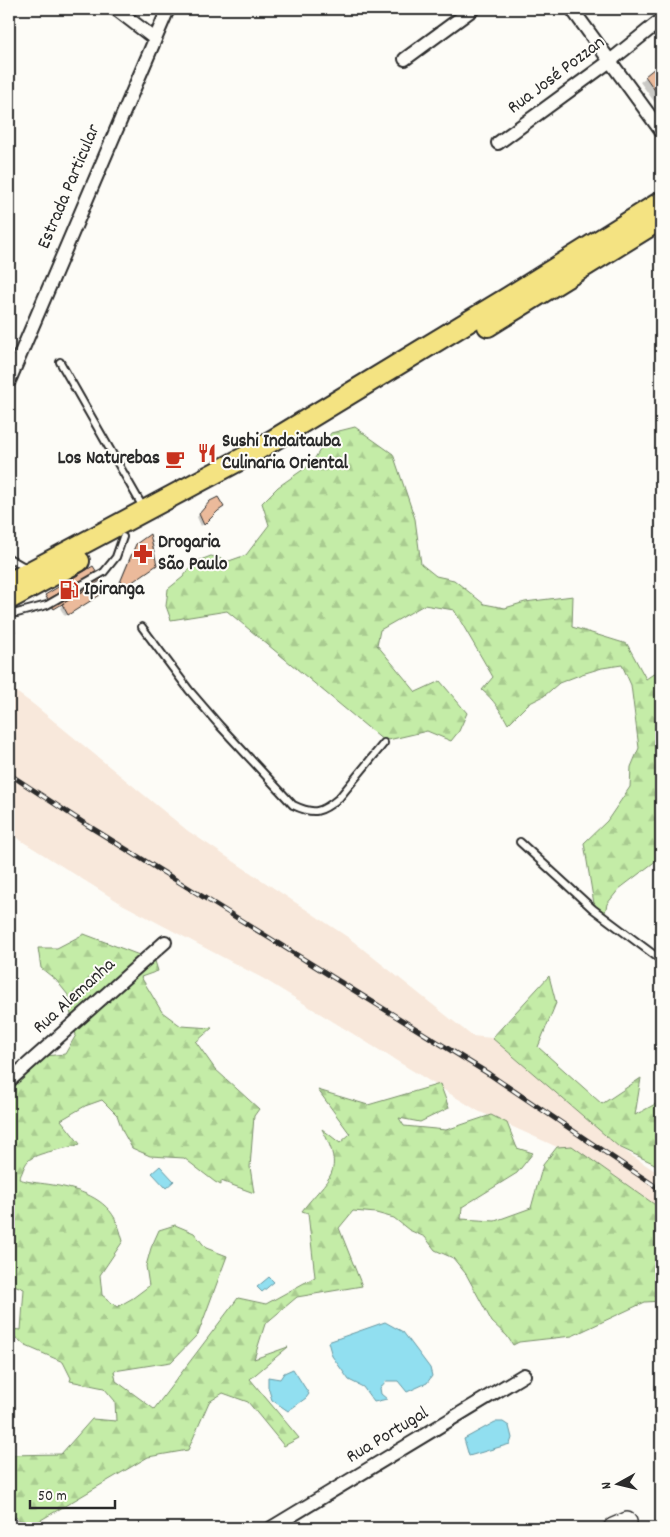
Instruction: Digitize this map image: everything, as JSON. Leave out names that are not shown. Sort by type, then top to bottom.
[{"type":"main road","points":[[9,583],[247,456],[661,202]]},
{"type":"main road","points":[[9,600],[254,464],[522,305],[661,219]]},
{"type":"street","points":[[116,9],[155,39]]},
{"type":"street","name":"Estrada Particular","points":[[9,381],[168,9]]},
{"type":"street","points":[[405,59],[473,9]]},
{"type":"street","points":[[572,9],[661,131]]},
{"type":"street","name":"Rua José Pozzan","points":[[498,143],[610,61],[661,20]]},
{"type":"street","name":"Rua Alemanha","points":[[9,1081],[165,942]]},
{"type":"street","name":"Rua Portugal","points":[[271,1528],[524,1375]]},
{"type":"lane","points":[[60,362],[145,510]]},
{"type":"lane","points":[[9,613],[17,613],[47,605],[104,572],[116,557],[123,537]]},
{"type":"lane","points":[[9,558],[31,571]]},
{"type":"lane","points":[[142,627],[189,690],[293,805],[306,811],[314,812],[330,805],[339,798],[384,743]]},
{"type":"lane","points":[[520,842],[593,909],[661,960]]},
{"type":"shaded area","points":[[9,687],[33,704],[188,831],[349,938],[472,1036],[492,1038],[619,1147],[661,1175],[661,1209],[572,1146],[557,1147],[478,1111],[264,979],[122,904],[9,833]]},
{"type":"green space","points":[[355,427],[393,454],[415,519],[421,564],[436,576],[454,580],[484,604],[505,608],[525,602],[573,596],[572,627],[627,644],[646,679],[661,669],[661,857],[619,889],[607,904],[603,921],[596,916],[584,843],[607,821],[630,787],[631,767],[639,748],[631,685],[622,665],[602,668],[559,683],[544,696],[528,704],[508,724],[490,697],[482,690],[493,677],[454,610],[424,605],[380,630],[377,645],[416,692],[440,681],[467,713],[459,731],[451,741],[427,731],[384,741],[227,611],[171,620],[166,606],[168,589],[183,577],[195,562],[211,556],[229,561],[246,555],[269,525],[262,503],[278,487],[311,464],[331,433]]},
{"type":"green space","points":[[84,934],[155,961],[158,971],[141,977],[162,1012],[181,1026],[212,1028],[196,1042],[215,1069],[259,1109],[254,1116],[250,1167],[254,1193],[221,1181],[221,1185],[215,1182],[184,1158],[150,1156],[132,1148],[123,1132],[117,1115],[102,1100],[85,1106],[61,1120],[80,1144],[32,1158],[27,1163],[19,1179],[82,1192],[99,1201],[112,1214],[123,1241],[100,1275],[102,1295],[117,1307],[149,1286],[146,1266],[159,1230],[175,1225],[194,1233],[206,1248],[227,1256],[198,1334],[171,1362],[114,1371],[116,1381],[154,1409],[238,1298],[266,1304],[315,1277],[308,1213],[302,1211],[327,1182],[331,1174],[333,1156],[322,1129],[340,1143],[350,1134],[318,1090],[368,1105],[440,1084],[449,1108],[420,1122],[399,1118],[404,1126],[446,1130],[491,1115],[507,1123],[517,1148],[533,1153],[517,1173],[462,1207],[461,1219],[495,1221],[531,1208],[543,1165],[557,1147],[572,1146],[661,1209],[661,1301],[645,1302],[572,1336],[519,1342],[513,1345],[507,1336],[492,1322],[466,1274],[453,1258],[435,1250],[425,1237],[409,1230],[394,1218],[376,1213],[353,1211],[339,1228],[362,1286],[297,1297],[265,1324],[254,1359],[288,1347],[250,1379],[299,1438],[284,1446],[248,1402],[223,1393],[209,1402],[188,1450],[148,1457],[29,1527],[9,1512],[9,1455],[61,1454],[92,1419],[116,1421],[115,1401],[104,1388],[70,1381],[71,1378],[63,1362],[26,1346],[11,1334],[9,1329],[21,1330],[24,1289],[9,1283],[9,1070],[17,1077],[45,1056],[65,1054],[76,1035],[68,995],[56,980],[41,968],[38,948],[57,948]]},
{"type":"green space","points":[[549,976],[556,1003],[538,1047],[602,1104],[641,1078],[635,1115],[661,1101],[661,1167],[619,1147],[492,1038]]},
{"type":"water","points":[[160,1166],[174,1181],[166,1188],[152,1173]]},
{"type":"water","points":[[269,1277],[274,1282],[262,1292],[257,1287]]},
{"type":"water","points":[[385,1322],[403,1332],[430,1368],[432,1376],[427,1383],[407,1392],[398,1381],[386,1381],[380,1388],[381,1394],[387,1399],[374,1402],[363,1387],[349,1380],[332,1356],[328,1342]]},
{"type":"water","points":[[293,1369],[309,1394],[288,1411],[272,1400],[268,1387],[268,1377],[280,1379],[284,1373]]},
{"type":"water","points":[[495,1422],[503,1422],[509,1426],[512,1438],[510,1444],[469,1456],[464,1439]]},
{"type":"building","points":[[661,63],[661,99],[645,76]]},
{"type":"building","points":[[218,497],[224,507],[204,525],[199,514],[210,501]]},
{"type":"building","name":"Drogaria São Paulo","points":[[150,534],[157,565],[122,589],[119,585],[136,544]]},
{"type":"building","name":"Ipiranga","points":[[93,566],[102,580],[54,609],[45,595]]},
{"type":"building","points":[[93,585],[100,595],[68,615],[62,604]]},
{"type":"building","points":[[9,624],[13,624],[15,632],[9,633]]},
{"type":"railway","points":[[9,774],[87,825],[489,1074],[661,1190]]},
{"type":"place","name":"Sushi Indaitauba Culinaria Oriental","points":[[207,453]]},
{"type":"place","name":"Los Naturebas","points":[[175,459]]},
{"type":"place","name":"Drogaria São Paulo","points":[[143,554]]},
{"type":"place","name":"Ipiranga","points":[[69,590]]}]
